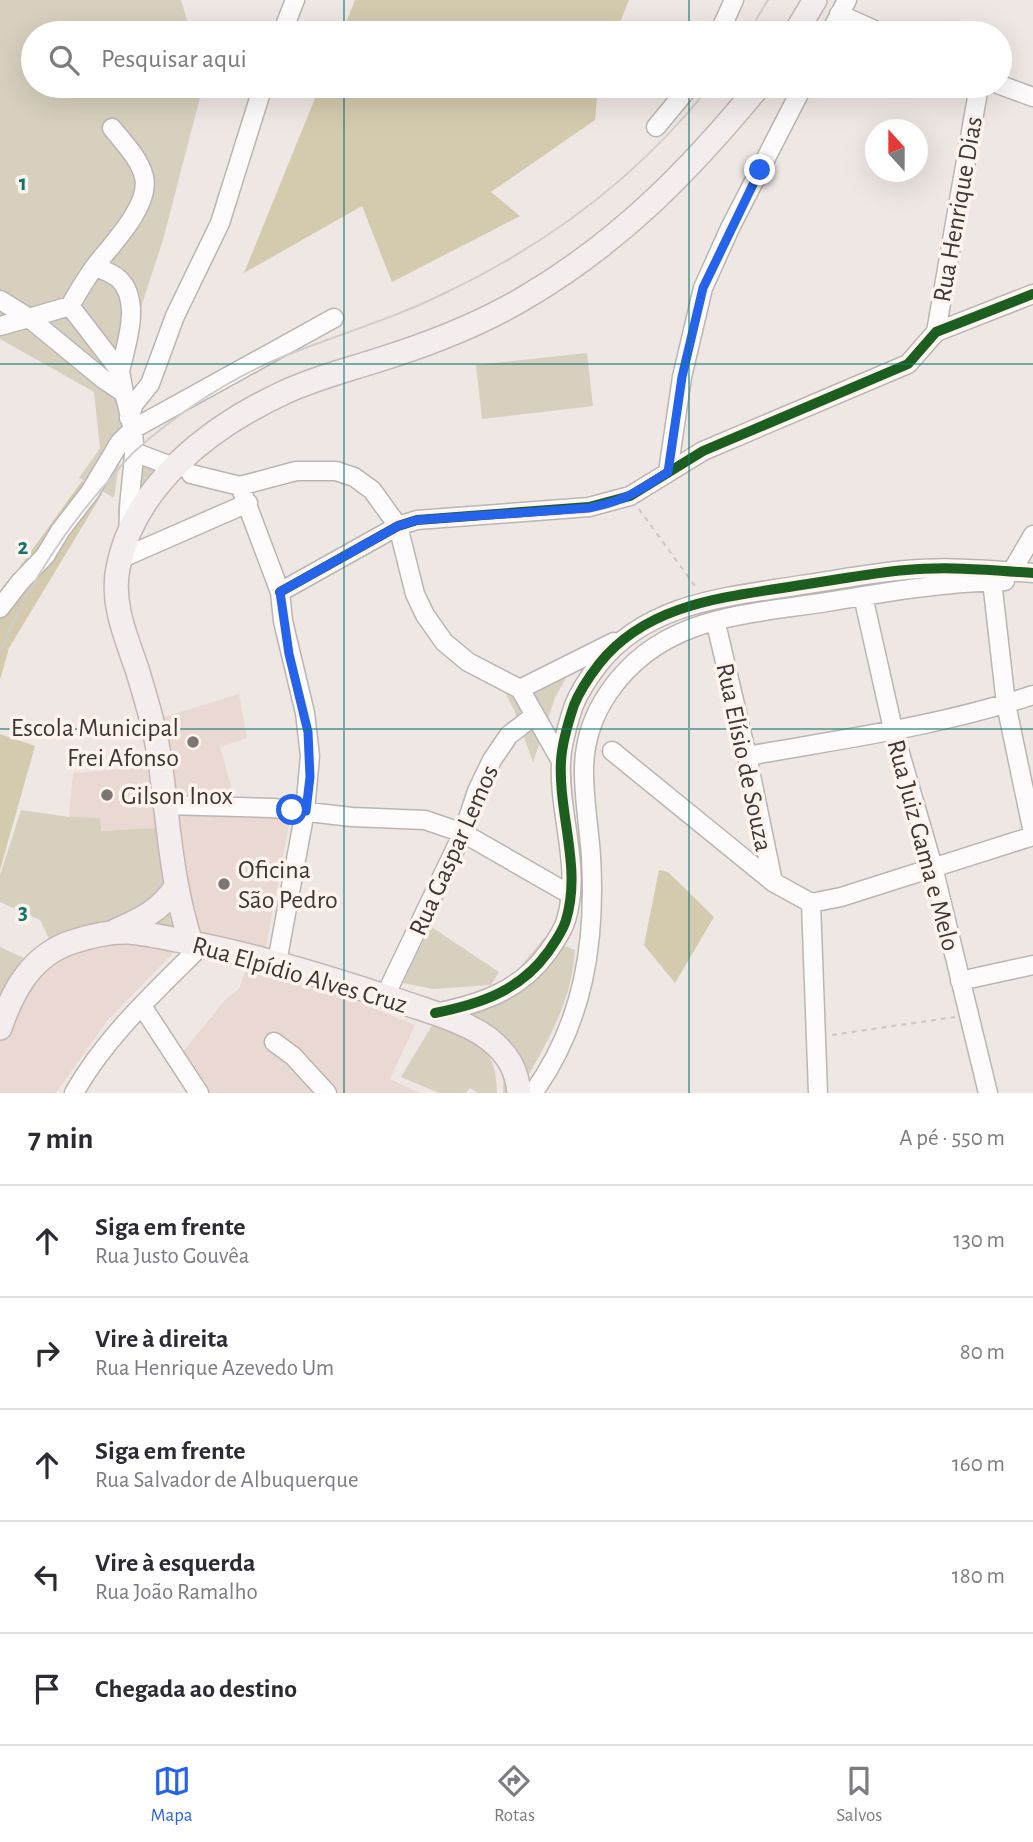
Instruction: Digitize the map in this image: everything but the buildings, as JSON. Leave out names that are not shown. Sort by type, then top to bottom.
[{"type":"main road","points":[[803,21],[816,0]]},
{"type":"main road","points":[[196,944],[175,888],[166,805],[151,714],[119,614],[116,578],[120,559],[129,530],[144,504],[183,471],[224,427],[283,393],[456,333],[536,291],[591,254],[657,199],[715,140],[749,98]]},
{"type":"main road","points":[[112,932],[140,920],[159,907],[175,888]]},
{"type":"main road","name":"Rua Elpídio Alves Cruz","points":[[0,1028],[24,976],[47,954],[71,943],[112,932],[152,935],[277,962],[435,1013],[489,1039],[515,1068],[519,1093]]},
{"type":"street","points":[[287,21],[295,0]]},
{"type":"street","points":[[724,21],[734,0]]},
{"type":"street","points":[[843,7],[863,21]]},
{"type":"street","points":[[1012,89],[1033,97]]},
{"type":"street","points":[[0,608],[20,582],[46,556],[90,492],[131,423],[134,404],[155,374],[175,316],[220,223],[258,98]]},
{"type":"street","points":[[656,127],[680,98]]},
{"type":"street","points":[[668,472],[682,377],[703,288],[730,228],[797,98]]},
{"type":"street","name":"Rua Henrique Dias","points":[[936,332],[977,98]]},
{"type":"street","points":[[57,341],[74,312],[94,267],[133,216],[144,191],[145,179],[138,163],[112,128]]},
{"type":"street","points":[[94,267],[119,279],[128,292],[131,308],[120,371],[134,452],[129,495],[129,530]]},
{"type":"street","points":[[280,592],[398,526],[436,517],[589,508],[630,496],[703,451],[908,364],[936,332],[1033,294]]},
{"type":"street","points":[[4,304],[29,318],[124,393]]},
{"type":"street","points":[[0,326],[29,318],[74,312]]},
{"type":"street","points":[[74,312],[120,371]]},
{"type":"street","points":[[131,423],[334,318]]},
{"type":"street","points":[[134,452],[183,471],[240,486],[296,471],[337,471],[354,477],[372,490],[398,526],[415,594],[425,615],[444,642],[468,662],[520,689],[561,761]]},
{"type":"street","points":[[240,486],[280,592],[289,654],[308,732],[310,777],[306,811],[277,962]]},
{"type":"street","points":[[120,559],[248,503]]},
{"type":"street","points":[[1012,571],[1033,535]]},
{"type":"street","points":[[520,689],[664,615],[705,601],[907,570],[1033,573]]},
{"type":"street","points":[[612,751],[773,882],[811,903],[841,897],[1033,834],[1006,704],[992,581]]},
{"type":"street","points":[[534,1093],[553,1064],[567,1035],[584,981],[592,908],[584,771],[592,726],[615,683],[636,660],[668,637],[727,618],[922,586],[1033,581]]},
{"type":"street","name":"Rua Juiz Gama e Melo","points":[[863,596],[893,729],[933,867],[988,1093]]},
{"type":"street","name":"Rua Elísio de Souza","points":[[718,632],[773,882]]},
{"type":"street","points":[[435,1013],[486,1000],[521,981],[541,961],[566,921],[571,895],[561,761],[566,732],[575,702],[587,679],[626,636]]},
{"type":"street","points":[[747,756],[893,729],[1006,704],[1033,695]]},
{"type":"street","name":"Rua Gaspar Lemos","points":[[385,996],[463,832],[477,791],[492,760],[509,735],[535,715]]},
{"type":"street","points":[[166,805],[239,806],[352,817],[425,820],[463,832],[571,895]]},
{"type":"street","points":[[811,903],[818,1093]]},
{"type":"street","points":[[74,1093],[98,1055],[196,944]]},
{"type":"street","points":[[960,981],[1033,965]]},
{"type":"street","points":[[142,1006],[199,1093]]},
{"type":"street","points":[[274,1042],[293,1056],[327,1093]]},
{"type":"path","points":[[630,496],[705,601]]},
{"type":"path","points":[[817,1036],[968,1015]]},
{"type":"shaded area","points":[[0,0],[181,0],[187,21],[21,21],[21,98],[200,98],[163,240],[116,384],[128,416],[114,439],[121,450],[114,498],[79,478],[100,448],[94,392],[0,339]]},
{"type":"shaded area","points":[[355,0],[629,0],[621,21],[347,21]]},
{"type":"shaded area","points":[[315,98],[597,98],[595,120],[491,192],[520,216],[392,282],[362,206],[244,273]]},
{"type":"shaded area","points":[[587,353],[593,406],[482,419],[476,365]]},
{"type":"shaded area","points":[[132,460],[141,466],[164,467],[132,503],[120,526],[119,501]]},
{"type":"shaded area","points":[[82,481],[102,494],[9,648],[0,680],[0,597]]},
{"type":"shaded area","points":[[591,643],[555,698],[533,762],[503,688]]},
{"type":"shaded area","name":"Escola Municipal Frei Afonso","points":[[239,694],[247,738],[220,747],[234,796],[166,796],[148,722]]},
{"type":"shaded area","points":[[0,734],[35,746],[0,870]]},
{"type":"shaded area","points":[[147,767],[153,806],[239,806],[292,810],[264,957],[177,944],[164,891],[156,829],[101,831],[69,817],[73,773]]},
{"type":"shaded area","points":[[21,810],[69,817],[100,818],[101,831],[156,828],[164,891],[177,942],[116,929],[53,947],[40,920],[0,902],[0,875]]},
{"type":"shaded area","points":[[659,870],[668,872],[714,917],[675,983],[644,945]]},
{"type":"shaded area","points":[[430,926],[499,972],[491,985],[433,989],[403,983]]},
{"type":"shaded area","points":[[95,932],[176,950],[107,1021],[56,1093],[0,1093],[0,996],[30,961]]},
{"type":"shaded area","points":[[544,938],[575,950],[568,989],[555,1025],[518,1093],[503,1093],[504,1063],[487,1044],[431,1012],[483,995],[511,978]]},
{"type":"shaded area","points":[[0,947],[30,961],[0,996]]},
{"type":"shaded area","points":[[246,969],[281,976],[349,998],[415,1025],[390,1079],[420,1093],[190,1093],[171,1066],[226,999],[239,989]]},
{"type":"shaded area","points":[[433,1024],[480,1046],[493,1064],[497,1093],[478,1093],[470,1088],[466,1093],[439,1093],[401,1077]]},
{"type":"tram line","points":[[755,21],[768,0]]},
{"type":"tram line","points":[[0,652],[33,585],[59,544],[123,464],[152,437],[187,410],[243,376],[282,357],[425,302],[520,253],[590,205],[622,178],[700,98]]},
{"type":"cycle path","points":[[280,592],[398,526],[417,520],[589,507],[630,496],[703,451],[908,364],[936,332],[1033,294]]},
{"type":"cycle path","points":[[435,1013],[483,1000],[512,986],[537,965],[563,928],[572,881],[561,781],[564,740],[574,705],[582,689],[599,664],[619,643],[641,627],[665,615],[691,606],[746,594],[893,571],[970,569],[1033,573]]},
{"type":"place","name":"Escola Municipal Frei Afonso","points":[[193,742]]},
{"type":"place","name":"Gilson Inox","points":[[107,795]]},
{"type":"place","name":"Oficina São Pedro","points":[[224,884]]},
{"type":"route","points":[[292,810],[306,811],[310,756],[305,713],[289,654],[280,592],[398,526],[417,520],[589,508],[630,496],[668,472],[686,354],[703,288],[760,170]]}]
